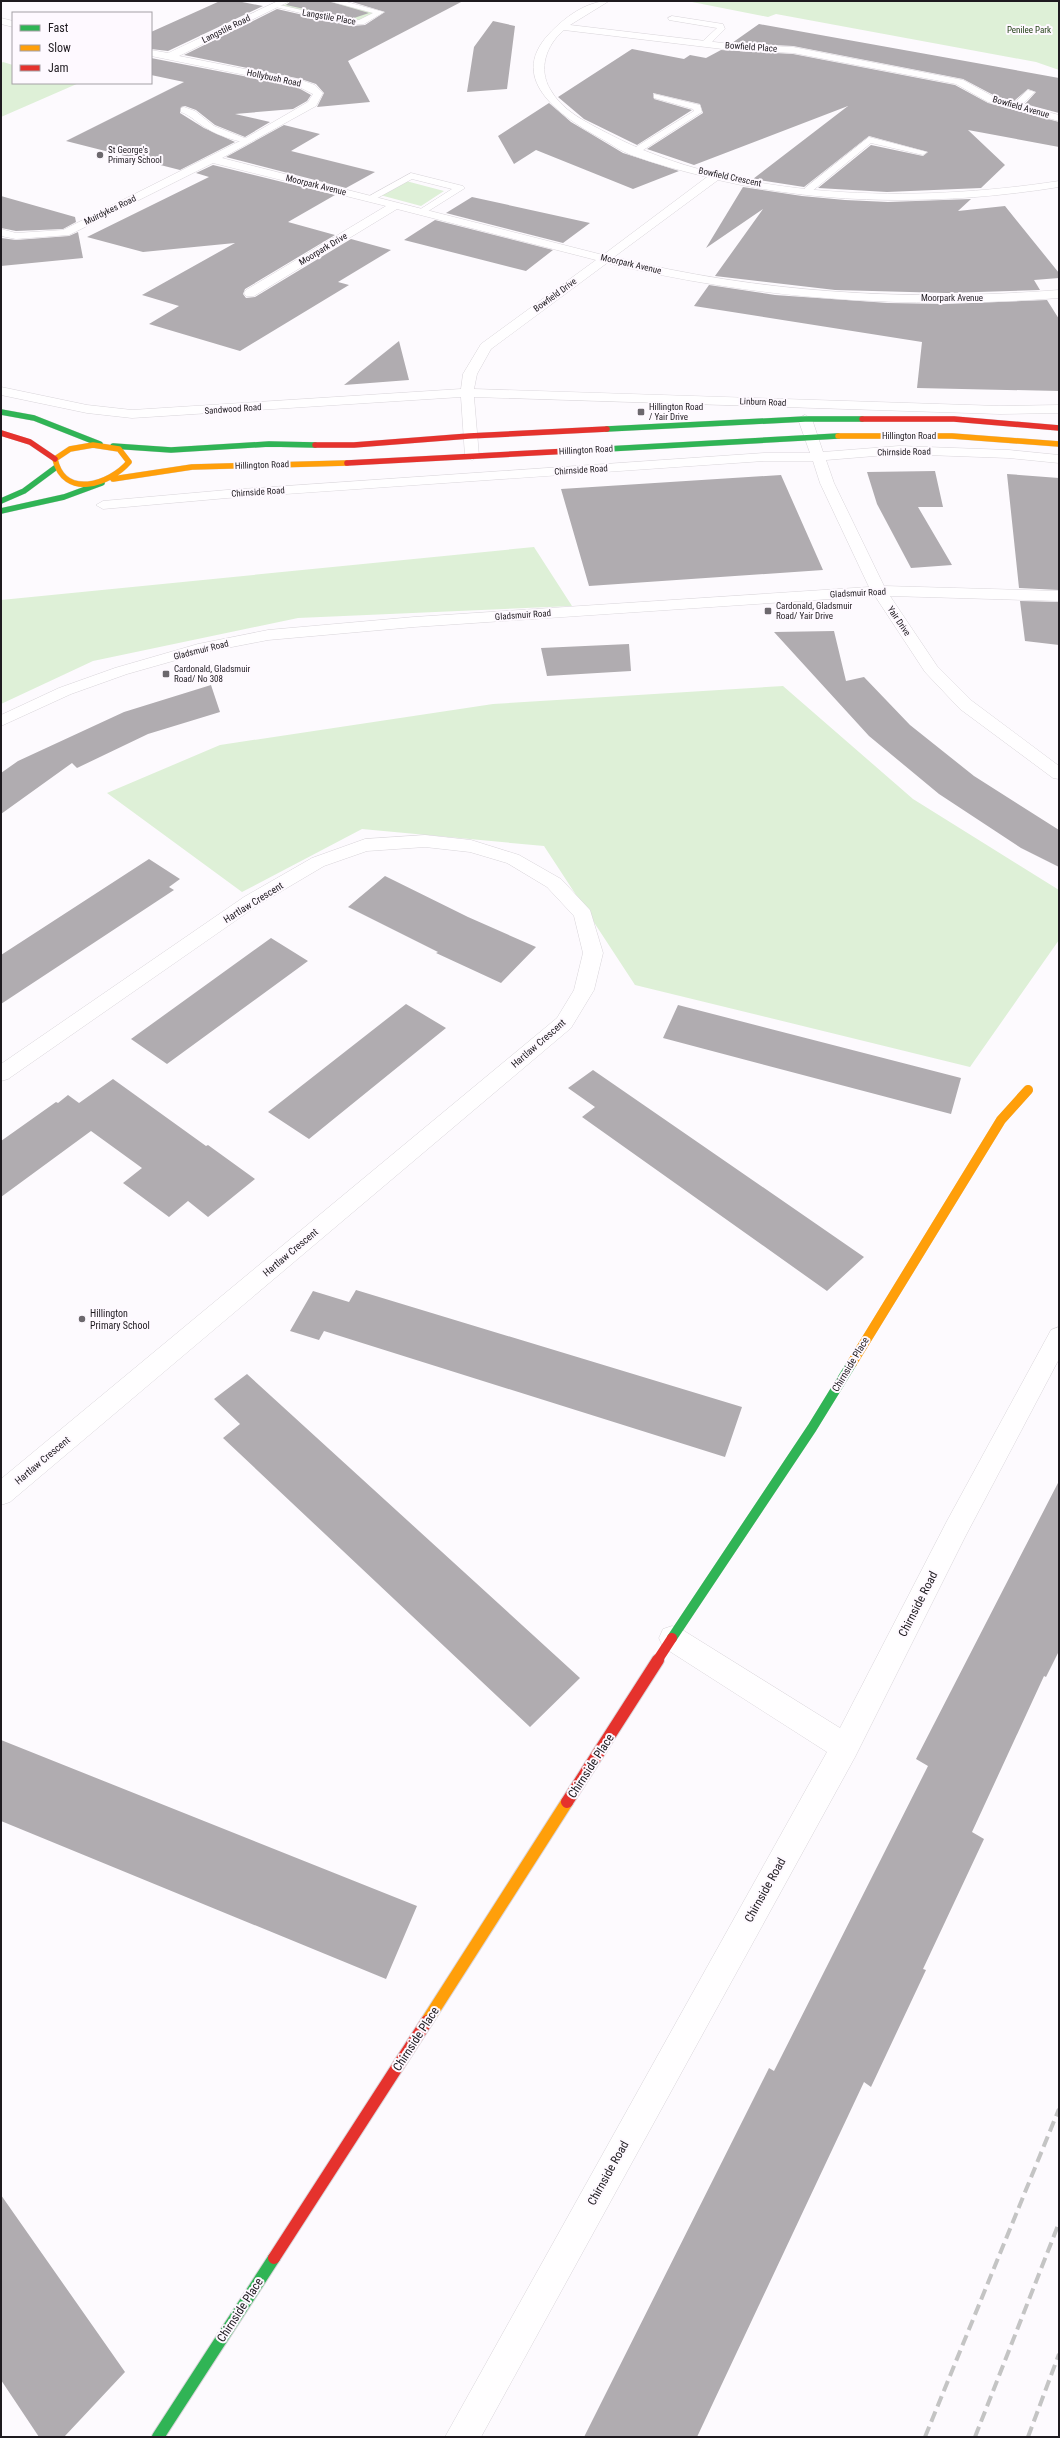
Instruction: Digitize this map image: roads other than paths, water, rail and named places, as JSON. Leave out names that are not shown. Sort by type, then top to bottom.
[{"type":"main road","points":[[1,412],[34,418],[102,445]]},
{"type":"main road","name":"Hillington Road","points":[[102,445],[171,450],[269,444],[354,445],[470,436],[805,419],[954,419],[1059,428]]},
{"type":"main road","points":[[1,433],[30,441],[44,448],[55,463],[61,476],[76,483],[102,482]]},
{"type":"main road","name":"Hillington Road","points":[[102,482],[151,472],[192,467],[402,461],[810,436],[952,436],[1059,444]]},
{"type":"main road","points":[[1,501],[24,491],[74,448],[102,445]]},
{"type":"main road","points":[[113,446],[125,453],[129,462],[122,473],[113,479]]},
{"type":"main road","points":[[1,511],[64,497],[102,482]]},
{"type":"main road","name":"Chirnside Place","points":[[158,2437],[433,2012],[672,1638],[812,1428],[1001,1120],[1028,1090]]},
{"type":"street","name":"Langstile Road","points":[[168,57],[285,1]]},
{"type":"street","name":"Bowfield Crescent","points":[[604,1],[561,27],[549,39],[541,56],[539,71],[542,85],[561,109],[584,126],[634,152],[716,176],[808,190],[901,196],[974,195],[1059,184]]},
{"type":"street","name":"Bowfield Place","points":[[561,27],[706,43],[793,50],[939,77]]},
{"type":"street","name":"Hollybush Road","points":[[152,53],[297,82],[311,87],[318,93],[312,104],[248,141],[212,159]]},
{"type":"street","name":"Bowfield Avenue","points":[[939,77],[959,82],[992,100],[1059,118]]},
{"type":"street","name":"Moorpark Avenue","points":[[212,159],[605,258],[695,278],[816,292],[900,297],[968,298],[1059,294]]},
{"type":"street","name":"Muirdykes Road","points":[[1,232],[16,236],[65,232],[212,159]]},
{"type":"street","name":"Bowfield Drive","points":[[472,456],[467,393],[470,374],[486,348],[716,176]]},
{"type":"street","name":"Moorpark Drive","points":[[250,293],[395,205]]},
{"type":"street","name":"Sandwood Road","points":[[1,391],[87,409],[132,414],[187,412],[467,393]]},
{"type":"street","name":"Linburn Road","points":[[467,393],[992,409],[1059,409]]},
{"type":"street","name":"Yair Drive","points":[[805,419],[816,457],[879,591],[931,669],[961,700],[1005,736],[1059,774]]},
{"type":"street","name":"Chirnside Road","points":[[103,505],[227,494],[764,458],[816,457],[899,450],[1009,454],[1059,459]]},
{"type":"street","points":[[222,478],[227,494]]},
{"type":"street","name":"Gladsmuir Road","points":[[1,721],[65,691],[121,671],[198,649],[268,635],[414,622],[879,591],[976,592],[1059,596]]},
{"type":"street","name":"Hartlaw Crescent","points":[[1,1074],[251,901],[318,862],[365,845],[425,841],[471,846],[513,859],[554,883],[583,914],[593,953],[584,990],[564,1023],[1,1494]]},
{"type":"street","name":"Chirnside Road","points":[[462,2437],[845,1747],[956,1529],[1059,1337]]},
{"type":"street","points":[[672,1638],[845,1747]]},
{"type":"lane","name":"Langstile Place","points":[[275,6],[351,23],[361,22],[380,12],[333,1]]},
{"type":"lane","points":[[672,18],[720,26],[721,29],[706,43]]},
{"type":"lane","points":[[1016,106],[1032,92]]},
{"type":"lane","points":[[634,152],[698,112],[698,107],[657,96]]},
{"type":"lane","points":[[184,110],[192,113],[211,128],[248,141]]},
{"type":"lane","points":[[808,190],[869,140],[923,152]]},
{"type":"lane","points":[[369,199],[410,176],[460,188],[422,212]]},
{"type":"railway","points":[[925,2437],[1059,2109]]},
{"type":"railway","points":[[975,2437],[1059,2223]]},
{"type":"railway","points":[[1028,2437],[1059,2354]]},
{"type":"place","name":"St George's Primary School","points":[[100,155]]},
{"type":"place","name":"Hillington Road / Yair Drive","points":[[641,412]]},
{"type":"place","name":"Cardonald, Gladsmuir Road/ Yair Drive","points":[[768,611]]},
{"type":"place","name":"Cardonald, Gladsmuir Road/ No 308","points":[[166,674]]},
{"type":"place","name":"Hillington Primary School","points":[[82,1319]]},
{"type":"park label","name":"Penilee Park","points":[[1029,30]]}]
